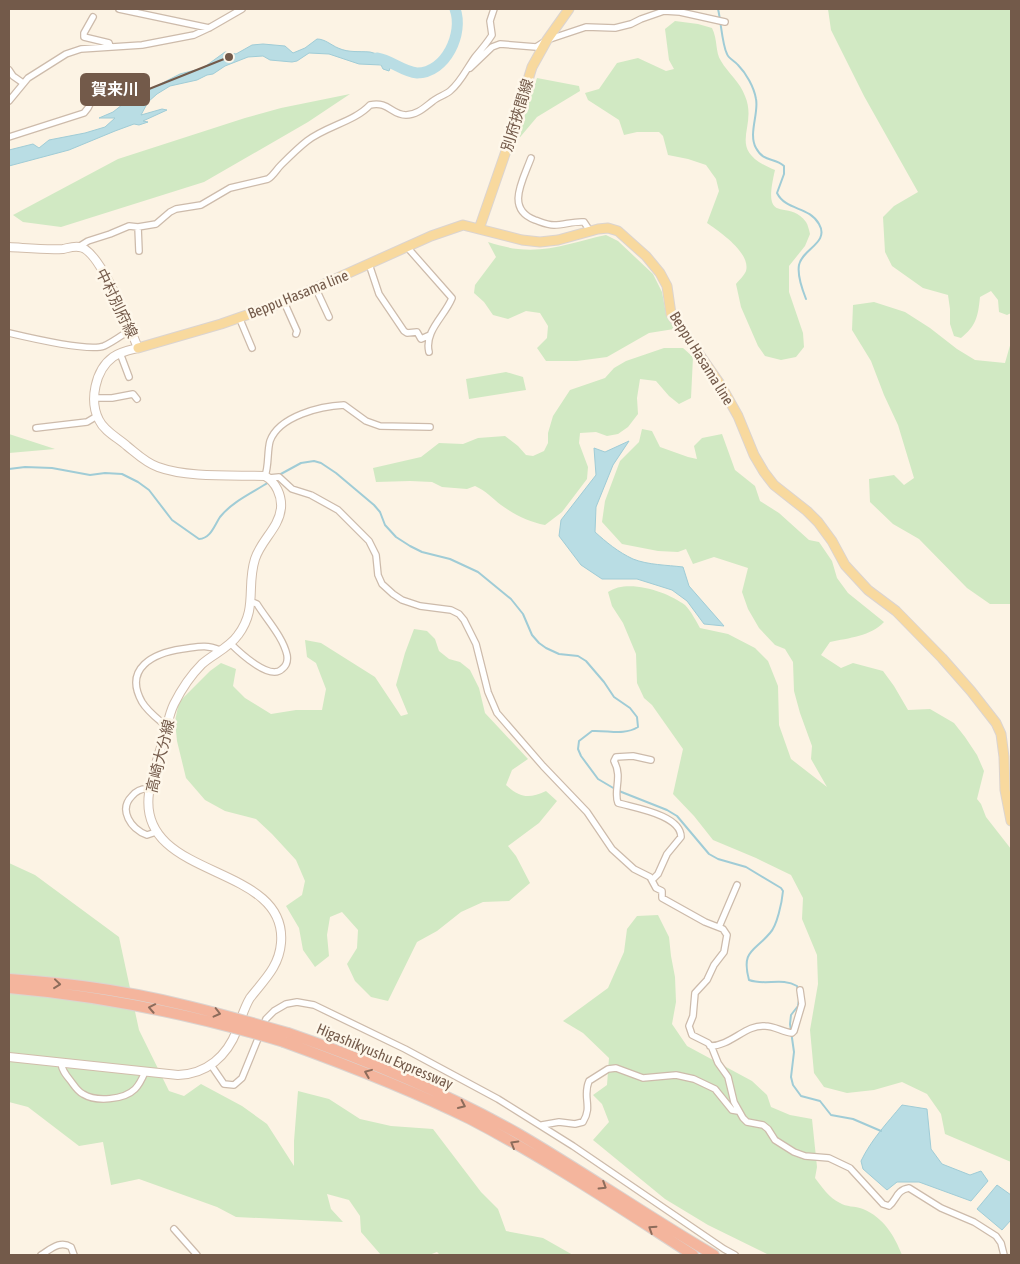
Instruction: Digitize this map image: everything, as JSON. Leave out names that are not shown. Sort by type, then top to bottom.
[{"type":"highway","name":"Higashikyushu Expressway","points":[[9,979],[90,987],[202,1009],[382,1068],[473,1110],[566,1163],[714,1255]]},
{"type":"highway","name":"Higashikyushu Expressway","points":[[9,988],[89,996],[286,1037],[470,1120],[578,1182],[694,1255]]},
{"type":"main road","name":"別府挾間線","points":[[479,229],[532,67],[547,40],[569,9]]},
{"type":"main road","name":"Beppu Hasama line","points":[[138,348],[284,302],[448,229],[463,225],[522,240],[540,242],[558,240],[590,230],[608,228],[618,231],[646,256],[667,286],[671,314],[720,384],[738,416],[754,455],[764,472],[774,485],[818,522],[832,541],[845,565],[868,590],[896,611],[942,658],[996,723],[1002,742],[1005,790],[1011,821]]},
{"type":"main road","points":[[9,248],[63,249],[80,246]]},
{"type":"main road","name":"中村別府線","points":[[80,246],[96,261],[107,278],[138,348]]},
{"type":"main road","points":[[138,348],[120,353],[112,358],[102,371],[94,398],[99,421],[143,460],[157,467],[178,472],[267,477]]},
{"type":"main road","name":"高崎大分線","points":[[156,832],[152,825],[149,811],[150,789],[172,707],[190,679],[203,664],[238,635],[248,618],[252,602],[253,570],[256,558],[263,543],[278,521],[281,506],[279,494],[267,477]]},
{"type":"main road","points":[[9,1057],[183,1075],[200,1071],[211,1065],[222,1056],[231,1044],[250,999],[274,968],[281,944],[281,932],[277,919],[262,897],[247,887],[174,849],[156,832]]},
{"type":"street","points":[[119,9],[209,28]]},
{"type":"street","points":[[9,101],[28,78],[66,54],[81,49],[142,45],[194,35],[242,9]]},
{"type":"street","points":[[80,246],[88,241],[128,226],[138,227],[156,224],[176,209],[201,205],[230,188],[268,179],[308,140],[359,114],[370,104],[385,104],[397,113],[405,115],[414,114],[450,91],[467,70],[492,36],[490,21],[494,9]]},
{"type":"street","points":[[467,70],[492,46],[500,44],[536,47],[547,40],[586,27],[615,28],[664,12],[680,12],[725,22]]},
{"type":"street","points":[[93,17],[84,33],[84,37],[109,43],[110,47]]},
{"type":"street","points":[[9,70],[13,76],[23,83]]},
{"type":"street","points":[[9,137],[84,113],[98,88]]},
{"type":"street","points":[[532,158],[517,201],[520,209],[526,216],[550,225],[561,225],[578,221],[584,222],[590,230]]},
{"type":"street","points":[[138,227],[139,251]]},
{"type":"street","points":[[407,247],[452,298],[430,335],[428,342],[429,352]]},
{"type":"street","points":[[369,264],[382,299],[404,331],[407,333],[417,332],[421,338],[430,335]]},
{"type":"street","points":[[316,289],[329,317]]},
{"type":"street","points":[[284,302],[296,334]]},
{"type":"street","points":[[239,317],[252,348]]},
{"type":"street","points":[[9,333],[62,344],[98,348],[130,330]]},
{"type":"street","points":[[120,353],[129,377]]},
{"type":"street","points":[[94,398],[112,398],[133,394],[138,399]]},
{"type":"street","points":[[430,427],[380,426],[366,421],[344,405],[318,408],[294,417],[274,434],[269,446],[267,477],[279,478],[292,490],[311,495],[338,510],[370,541],[376,555],[378,575],[382,584],[393,594],[402,600],[420,606],[451,610],[460,614],[476,644],[488,692],[497,713],[543,766],[588,812],[612,848],[634,869],[650,877],[656,888],[662,891],[662,898],[705,922],[723,929],[726,935],[724,952],[714,965],[707,980],[695,993],[693,1016],[688,1026],[692,1035],[710,1046],[728,1077],[738,1111],[747,1122],[763,1125],[775,1140],[783,1146],[806,1156],[829,1158],[850,1168],[883,1204],[889,1206],[896,1195],[903,1189],[909,1188],[941,1208],[974,1222],[996,1236],[1001,1243],[1004,1255]]},
{"type":"street","points":[[36,428],[87,422],[98,416]]},
{"type":"street","points":[[230,643],[271,673],[278,672],[284,668],[287,656],[282,644],[258,604],[252,602]]},
{"type":"street","points":[[167,727],[154,716],[142,701],[136,682],[139,670],[148,660],[169,651],[209,646],[220,650]]},
{"type":"street","points":[[651,760],[624,755],[616,757],[614,761],[619,774],[616,799],[618,803],[669,819],[680,830],[681,837],[667,854],[658,874],[652,880]]},
{"type":"street","points":[[150,789],[138,791],[127,802],[125,809],[130,823],[136,828],[147,835],[156,832]]},
{"type":"street","points":[[719,927],[737,884]]},
{"type":"street","points":[[710,1046],[724,1044],[760,1026],[792,1034],[802,1004],[800,990]]},
{"type":"street","points":[[211,1065],[216,1075],[224,1084],[234,1085],[242,1078],[266,1019],[274,1011],[286,1004],[297,1002],[314,1005],[405,1049],[542,1125],[735,1255]]},
{"type":"street","points":[[61,1063],[64,1074],[80,1093],[97,1099],[130,1093],[141,1081],[144,1072]]},
{"type":"street","points":[[542,1125],[559,1122],[574,1124],[583,1122],[589,1107],[586,1094],[589,1081],[608,1069],[616,1068],[643,1078],[676,1075],[694,1079],[715,1090],[732,1110],[738,1111]]},
{"type":"street","points":[[174,1229],[197,1255]]},
{"type":"street","points":[[41,1255],[63,1244],[71,1247],[74,1255]]},
{"type":"green space","points":[[828,9],[1011,9],[1011,313],[1007,315],[999,312],[998,300],[991,291],[980,297],[975,321],[961,338],[954,336],[950,324],[948,295],[923,288],[892,266],[885,252],[883,217],[894,206],[918,192],[864,96],[831,30]]},
{"type":"green space","points":[[675,21],[712,28],[719,57],[745,96],[748,108],[746,146],[750,154],[759,162],[775,170],[771,200],[778,209],[799,215],[808,226],[810,234],[805,246],[789,266],[789,292],[803,333],[804,347],[796,357],[781,360],[765,356],[758,346],[741,307],[736,284],[746,271],[744,257],[733,244],[707,223],[719,191],[716,179],[706,165],[668,155],[663,136],[659,132],[637,132],[624,135],[619,120],[588,100],[585,93],[599,89],[617,63],[638,58],[666,71],[674,69],[669,60],[665,29]]},
{"type":"green space","points":[[537,78],[579,86],[580,91],[537,117],[516,142]]},
{"type":"green space","points":[[350,94],[308,122],[204,182],[61,227],[23,222],[13,215],[118,159],[245,118],[281,108]]},
{"type":"green space","points":[[606,235],[618,241],[653,274],[662,292],[666,314],[674,329],[649,333],[607,357],[577,361],[546,361],[537,348],[547,338],[548,326],[540,313],[526,311],[508,319],[493,315],[484,302],[474,293],[475,285],[496,257],[488,242],[514,249],[529,250],[562,246]]},
{"type":"green space","points":[[874,302],[905,312],[975,360],[1005,363],[1011,342],[1011,604],[990,604],[967,588],[919,539],[893,524],[870,502],[869,479],[894,475],[904,485],[914,478],[898,425],[871,361],[852,330],[853,305]]},
{"type":"green space","points":[[664,348],[683,348],[693,357],[691,398],[679,404],[656,381],[640,379],[637,398],[638,414],[628,427],[618,434],[607,436],[596,432],[580,433],[579,443],[588,467],[587,479],[562,512],[545,525],[517,515],[475,486],[467,489],[442,487],[432,482],[376,482],[373,468],[421,457],[439,443],[463,444],[478,438],[505,436],[526,455],[533,456],[544,451],[548,443],[548,433],[553,416],[570,390],[605,378],[614,368],[626,361]]},
{"type":"green space","points":[[506,372],[523,377],[526,390],[469,399],[466,379]]},
{"type":"green space","points":[[642,429],[652,431],[660,447],[697,459],[694,446],[702,438],[722,434],[735,470],[755,486],[760,501],[779,513],[809,540],[819,542],[832,561],[837,578],[848,593],[884,622],[879,627],[866,633],[830,642],[821,655],[841,668],[853,663],[883,671],[908,710],[930,709],[954,723],[977,755],[984,771],[977,799],[986,817],[1011,849],[1011,1162],[945,1134],[941,1114],[927,1094],[902,1082],[874,1090],[847,1093],[824,1087],[814,1073],[810,1030],[818,984],[817,955],[802,919],[803,898],[791,875],[713,840],[673,794],[683,749],[652,705],[644,698],[637,683],[636,654],[623,623],[612,606],[608,592],[616,588],[626,586],[658,591],[685,605],[700,628],[728,634],[755,648],[768,661],[778,686],[779,725],[791,759],[827,787],[811,759],[812,746],[794,691],[793,662],[785,649],[775,645],[759,628],[748,609],[742,592],[748,568],[714,557],[693,564],[686,549],[678,552],[658,551],[622,544],[602,522],[605,501],[620,461],[639,442]]},
{"type":"green space","points":[[9,434],[55,449],[9,453]]},
{"type":"green space","points":[[414,629],[427,631],[435,639],[439,651],[449,659],[460,662],[470,670],[479,688],[485,713],[528,759],[512,770],[506,785],[516,793],[525,796],[546,791],[557,801],[539,823],[508,846],[516,856],[530,883],[509,901],[483,902],[461,912],[437,931],[417,942],[388,1001],[371,997],[355,981],[347,964],[357,948],[358,930],[342,912],[330,917],[327,935],[329,956],[315,967],[303,950],[299,928],[286,906],[302,895],[305,881],[296,860],[256,819],[225,811],[205,800],[186,778],[177,741],[175,721],[179,702],[210,671],[221,663],[236,669],[233,686],[245,698],[271,714],[296,710],[322,710],[326,689],[316,663],[307,657],[305,640],[321,643],[375,677],[401,716],[408,714],[396,685]]},
{"type":"green space","points":[[9,863],[35,875],[119,937],[139,1030],[169,1091],[184,1096],[201,1084],[242,1106],[267,1124],[294,1166],[298,1091],[329,1099],[360,1119],[391,1126],[433,1129],[481,1192],[498,1209],[506,1231],[543,1238],[573,1255],[440,1255],[437,1252],[429,1255],[381,1255],[361,1232],[360,1216],[349,1200],[327,1194],[331,1209],[343,1222],[236,1217],[217,1207],[139,1179],[111,1185],[103,1142],[79,1146],[28,1107],[9,1102]]},
{"type":"green space","points":[[658,915],[669,937],[675,977],[676,1002],[672,1024],[687,1046],[752,1081],[767,1095],[771,1107],[790,1115],[812,1119],[817,1167],[815,1178],[836,1201],[863,1209],[877,1217],[892,1234],[902,1255],[769,1255],[708,1225],[665,1199],[593,1140],[609,1122],[602,1104],[593,1095],[607,1085],[609,1058],[583,1033],[563,1021],[608,988],[624,952],[627,929],[637,916]]},
{"type":"water","points":[[317,39],[342,50],[370,52],[393,60],[389,71],[383,69],[381,65],[359,64],[329,54],[309,53],[292,62],[270,60],[263,56],[248,57],[225,66],[213,74],[170,86],[157,94],[148,102],[141,115],[162,109],[167,110],[143,121],[148,122],[139,125],[134,124],[69,150],[9,166],[9,150],[33,144],[39,148],[49,140],[105,127],[115,118],[99,118],[113,112],[127,101],[180,74],[203,68],[225,52],[236,54],[252,45],[263,44],[285,46],[293,53],[305,48]]},
{"type":"water","points":[[629,441],[613,465],[596,507],[595,532],[612,547],[633,559],[651,564],[683,567],[689,586],[724,626],[704,624],[687,601],[672,590],[637,579],[602,579],[581,565],[559,536],[561,520],[596,475],[594,448],[605,452]]},
{"type":"water","points":[[902,1105],[927,1109],[931,1149],[942,1164],[970,1175],[981,1171],[988,1181],[971,1201],[919,1182],[897,1182],[887,1190],[863,1169],[861,1161],[865,1153]]},
{"type":"water","points":[[997,1185],[1011,1195],[1011,1220],[1002,1230],[977,1209]]},
{"type":"waterway","points":[[377,58],[407,71],[417,73],[427,71],[436,66],[444,59],[455,40],[457,29],[455,9]]},
{"type":"waterway","points":[[718,9],[727,54],[744,72],[755,94],[757,105],[753,136],[756,148],[762,156],[784,166],[784,174],[777,193],[786,203],[809,214],[819,224],[821,236],[801,259],[799,265],[799,278],[806,299]]},
{"type":"waterway","points":[[279,475],[301,463],[314,461],[321,463],[374,505],[380,512],[385,525],[396,537],[422,552],[450,559],[478,572],[511,599],[523,614],[532,635],[539,643],[559,654],[578,656],[586,661],[614,697],[630,708],[637,717],[638,727],[632,730],[621,732],[592,731],[579,741],[578,749],[581,756],[598,779],[615,789]]},
{"type":"waterway","points":[[9,469],[25,467],[52,468],[90,475],[105,473],[122,474],[149,490],[172,520],[199,539],[209,534],[220,517],[231,506],[269,482]]},
{"type":"waterway","points":[[619,791],[667,810],[677,816],[709,854],[718,859],[746,867],[781,888],[783,891],[782,901],[773,930],[750,952],[747,970],[749,980],[755,982],[791,983],[797,986],[798,990]]},
{"type":"waterway","points":[[799,1000],[798,1006],[791,1015],[790,1024],[794,1052],[791,1077],[793,1085],[801,1096],[820,1101],[831,1115],[853,1119],[881,1131]]},
{"type":"place","name":"賀来川","points":[[229,57]]}]
